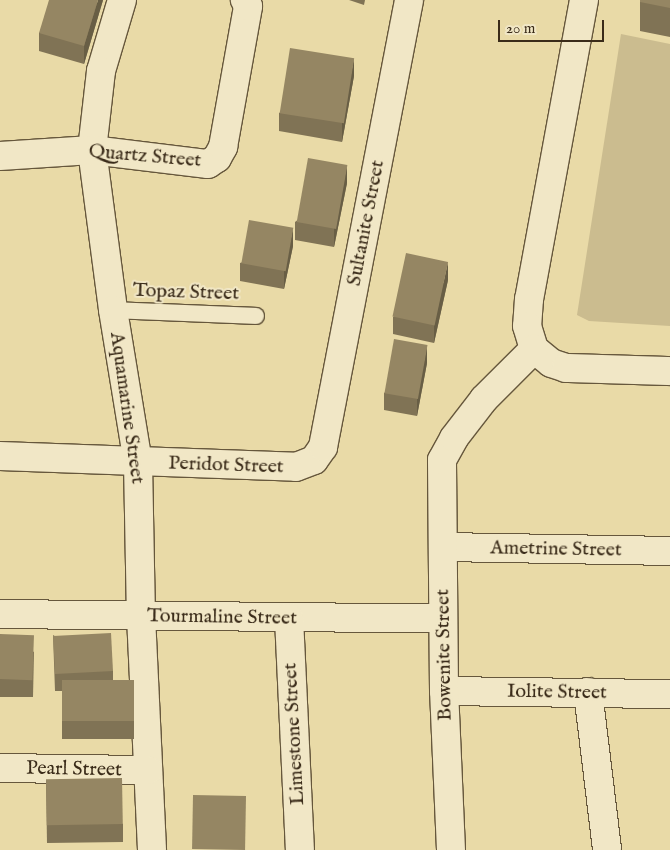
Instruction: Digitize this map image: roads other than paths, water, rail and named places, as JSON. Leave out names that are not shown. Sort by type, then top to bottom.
[{"type":"street","name":"Aquamarine Street","points":[[122,0],[101,71],[92,150],[113,310],[138,462],[141,616],[152,850]]},
{"type":"street","name":"Quartz Street","points":[[0,156],[92,150],[208,164],[217,158],[225,138],[248,6],[246,0]]},
{"type":"street","name":"Sultanite Street","points":[[323,447],[409,0]]},
{"type":"street","points":[[584,0],[529,300],[527,326],[534,349],[551,363],[566,368],[670,372]]},
{"type":"street","name":"Bowenite Street","points":[[451,850],[444,690],[442,460],[454,438],[484,399],[534,349]]},
{"type":"street","name":"Peridot Street","points":[[0,456],[296,467],[314,460],[323,447]]},
{"type":"street","name":"Ametrine Street","points":[[443,546],[670,551]]},
{"type":"street","name":"Tourmaline Street","points":[[0,614],[443,619]]},
{"type":"street","name":"Limestone Street","points":[[289,618],[300,850]]},
{"type":"street","name":"Iolite Street","points":[[444,690],[670,694]]},
{"type":"street","points":[[588,692],[607,850]]},
{"type":"street","name":"Pearl Street","points":[[0,768],[148,770]]},
{"type":"lane","name":"Topaz Street","points":[[113,310],[256,316]]}]
